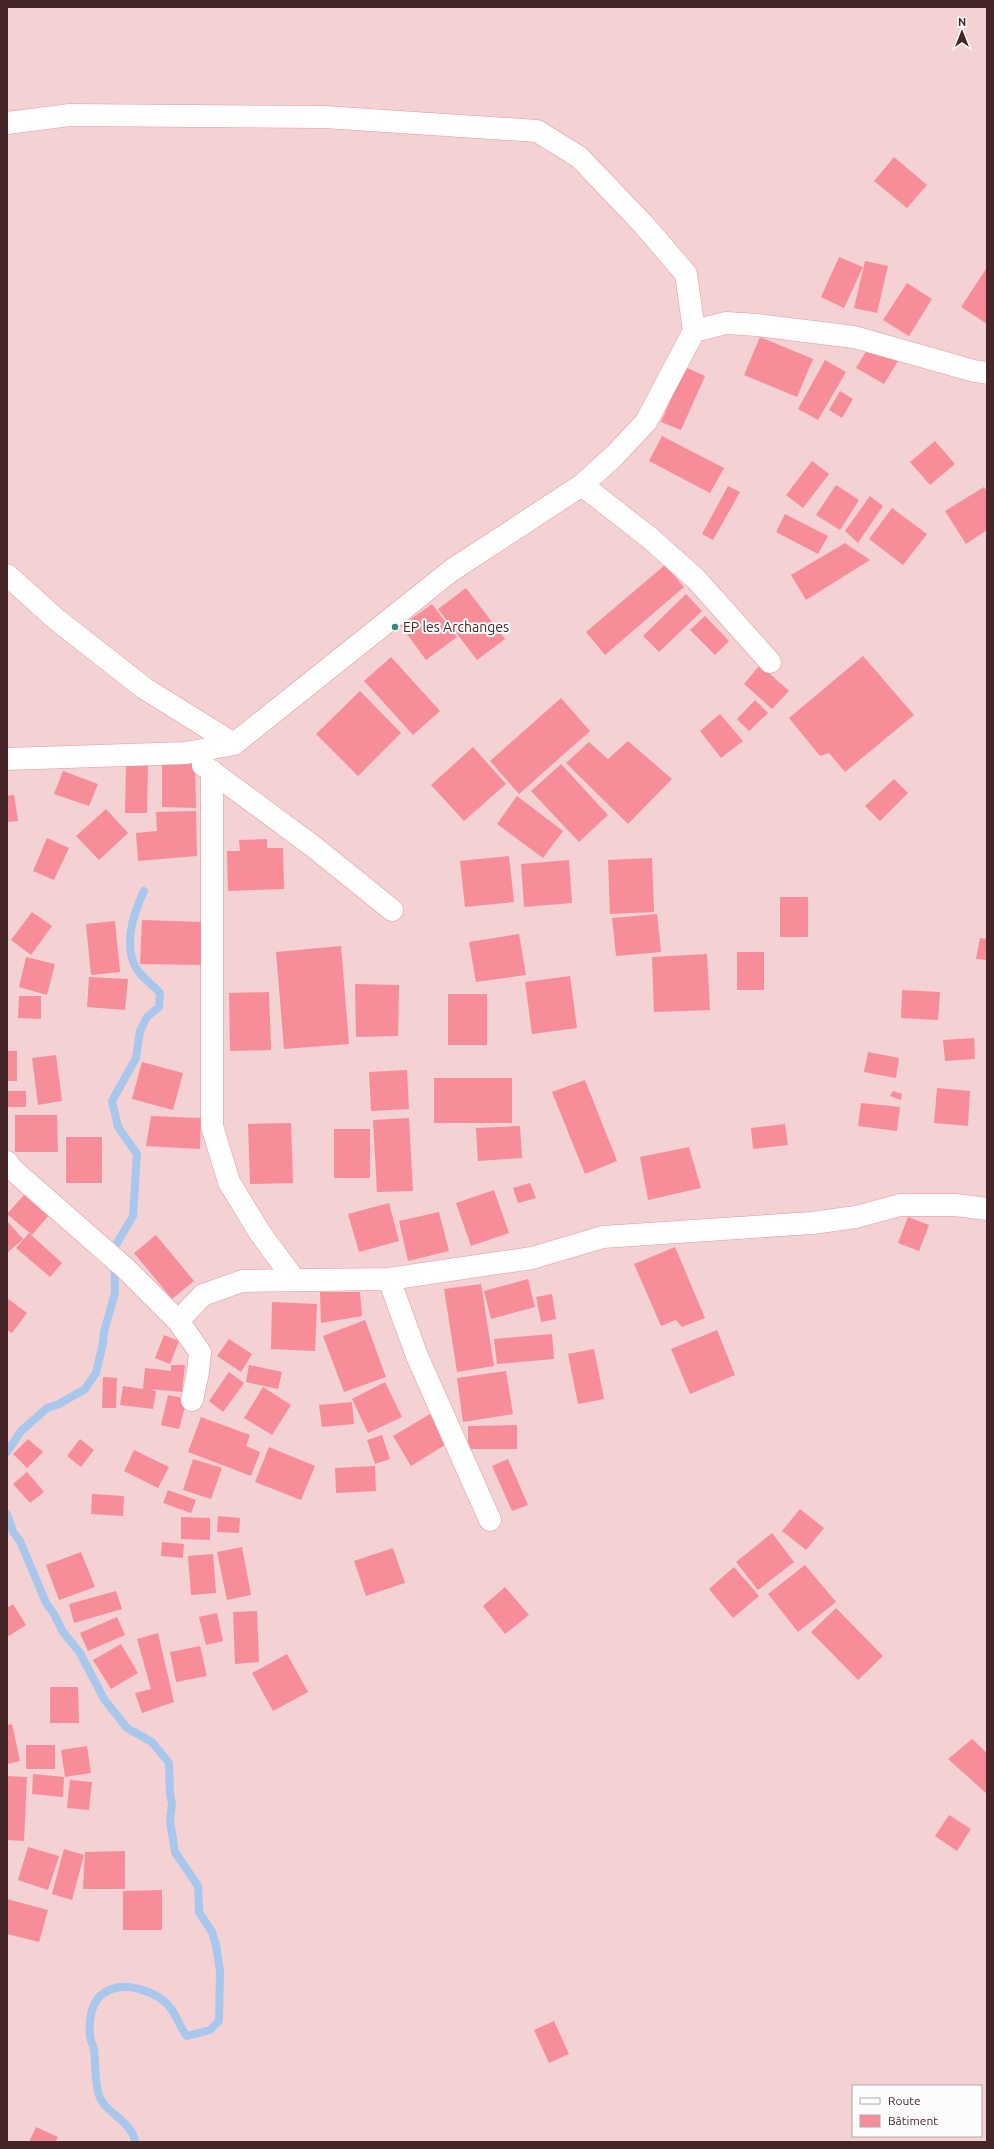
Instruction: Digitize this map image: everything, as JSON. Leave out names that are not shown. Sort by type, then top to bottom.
[{"type":"street","points":[[7,123],[70,115],[324,117],[537,131],[579,156],[644,225],[686,274],[694,331],[646,422],[613,457],[582,485],[452,570],[234,744],[186,753],[7,759]]},
{"type":"street","points":[[694,331],[726,323],[757,325],[854,338],[974,371],[987,373]]},
{"type":"street","points":[[582,485],[650,538],[696,579],[770,662]]},
{"type":"street","points":[[7,575],[56,619],[144,688],[234,744]]},
{"type":"street","points":[[186,753],[212,770],[314,847],[392,910]]},
{"type":"street","points":[[212,770],[212,1126],[230,1182],[260,1233],[294,1279]]},
{"type":"street","points":[[7,1162],[12,1169],[125,1268],[178,1321],[200,1352],[198,1372],[192,1400]]},
{"type":"street","points":[[178,1321],[203,1295],[242,1281],[294,1279],[389,1279],[532,1258],[603,1237],[812,1223],[856,1217],[900,1206],[954,1206],[987,1209]]},
{"type":"street","points":[[389,1279],[417,1356],[490,1520]]},
{"type":"building","points":[[894,157],[927,185],[907,208],[874,181]]},
{"type":"building","points":[[839,257],[863,267],[844,308],[821,297]]},
{"type":"building","points":[[865,261],[888,266],[877,313],[854,308]]},
{"type":"building","points":[[986,269],[987,270],[987,324],[961,307]]},
{"type":"building","points":[[907,283],[932,299],[909,336],[883,320]]},
{"type":"building","points":[[760,337],[813,359],[797,397],[744,375]]},
{"type":"building","points":[[870,345],[898,361],[884,384],[856,368]]},
{"type":"building","points":[[825,360],[846,372],[818,420],[798,409]]},
{"type":"building","points":[[685,367],[705,376],[681,430],[661,422]]},
{"type":"building","points":[[840,391],[853,399],[842,418],[829,410]]},
{"type":"building","points":[[662,436],[724,468],[710,493],[649,461]]},
{"type":"building","points":[[935,441],[955,464],[930,485],[910,462]]},
{"type":"building","points":[[812,461],[829,474],[803,508],[786,495]]},
{"type":"building","points":[[836,485],[859,500],[840,530],[816,515]]},
{"type":"building","points":[[728,486],[740,492],[713,540],[702,534]]},
{"type":"building","points":[[984,487],[987,492],[987,530],[966,544],[945,511]]},
{"type":"building","points":[[870,496],[883,506],[858,543],[845,531]]},
{"type":"building","points":[[892,508],[927,534],[903,565],[869,539]]},
{"type":"building","points":[[785,514],[828,536],[818,554],[776,532]]},
{"type":"building","points":[[845,543],[870,560],[806,600],[791,575]]},
{"type":"building","points":[[665,565],[684,587],[605,655],[586,632]]},
{"type":"building","points":[[466,588],[505,639],[477,660],[438,609]]},
{"type":"building","points":[[686,594],[702,611],[659,652],[643,636]]},
{"type":"building","points":[[432,604],[457,637],[426,660],[401,626]]},
{"type":"building","points":[[705,616],[729,641],[715,655],[690,630]]},
{"type":"building","points":[[863,656],[914,715],[845,772],[829,753],[820,756],[789,718]]},
{"type":"building","points":[[391,657],[440,711],[413,735],[364,681]]},
{"type":"building","points":[[760,665],[789,691],[772,709],[744,684]]},
{"type":"building","points":[[360,691],[401,733],[358,776],[316,734]]},
{"type":"building","points":[[561,698],[590,731],[519,794],[490,761]]},
{"type":"building","points":[[755,700],[768,713],[749,731],[737,719]]},
{"type":"building","points":[[720,714],[743,741],[721,758],[700,731]]},
{"type":"building","points":[[628,741],[672,779],[628,824],[566,763],[589,742],[608,759]]},
{"type":"building","points":[[473,747],[506,784],[464,821],[431,785]]},
{"type":"building","points":[[162,759],[195,762],[196,808],[162,807]]},
{"type":"building","points":[[126,764],[148,764],[147,813],[125,813]]},
{"type":"building","points":[[561,764],[608,815],[579,842],[531,791]]},
{"type":"building","points":[[63,771],[98,784],[89,806],[54,794]]},
{"type":"building","points":[[894,779],[908,793],[880,821],[865,806]]},
{"type":"building","points":[[14,795],[18,821],[7,822],[7,796]]},
{"type":"building","points":[[517,796],[563,831],[543,858],[497,824]]},
{"type":"building","points":[[106,809],[128,833],[99,860],[76,836]]},
{"type":"building","points":[[196,811],[197,856],[138,861],[136,833],[157,831],[156,812]]},
{"type":"building","points":[[47,838],[69,848],[54,880],[33,871]]},
{"type":"building","points":[[267,839],[267,848],[283,848],[284,889],[228,891],[227,851],[240,851],[239,840]]},
{"type":"building","points":[[509,856],[514,902],[465,907],[460,861]]},
{"type":"building","points":[[652,858],[654,912],[610,914],[608,860]]},
{"type":"building","points":[[569,860],[572,903],[524,907],[521,864]]},
{"type":"building","points":[[780,897],[808,897],[808,937],[780,937]]},
{"type":"building","points":[[32,912],[52,926],[31,955],[11,940]]},
{"type":"building","points":[[657,914],[661,952],[616,956],[612,918]]},
{"type":"building","points":[[142,920],[203,922],[202,965],[140,964]]},
{"type":"building","points":[[115,921],[120,972],[91,975],[86,924]]},
{"type":"building","points":[[519,934],[526,975],[476,982],[469,942]]},
{"type":"building","points":[[980,938],[987,939],[987,960],[976,959]]},
{"type":"building","points":[[341,946],[349,1044],[284,1049],[276,952]]},
{"type":"building","points":[[737,952],[764,952],[764,990],[737,990]]},
{"type":"building","points":[[707,954],[710,1010],[654,1012],[652,957]]},
{"type":"building","points":[[26,957],[55,964],[47,995],[19,987]]},
{"type":"building","points":[[570,976],[577,1028],[532,1034],[525,982]]},
{"type":"building","points":[[89,977],[128,979],[125,1010],[87,1007]]},
{"type":"building","points":[[355,984],[399,985],[398,1036],[356,1037]]},
{"type":"building","points":[[902,990],[940,992],[938,1020],[901,1018]]},
{"type":"building","points":[[269,992],[271,1050],[230,1051],[229,993]]},
{"type":"building","points":[[448,994],[487,994],[487,1045],[448,1045]]},
{"type":"building","points":[[19,996],[41,996],[41,1019],[18,1018]]},
{"type":"building","points":[[974,1038],[975,1059],[945,1061],[943,1040]]},
{"type":"building","points":[[7,1051],[17,1051],[17,1081],[7,1081]]},
{"type":"building","points":[[868,1052],[899,1058],[896,1078],[864,1072]]},
{"type":"building","points":[[56,1055],[62,1101],[38,1105],[32,1058]]},
{"type":"building","points":[[142,1062],[183,1073],[173,1110],[132,1099]]},
{"type":"building","points":[[407,1070],[409,1109],[371,1111],[369,1072]]},
{"type":"building","points":[[434,1078],[512,1078],[512,1123],[434,1123]]},
{"type":"building","points":[[585,1080],[617,1161],[585,1174],[552,1092]]},
{"type":"building","points":[[937,1088],[970,1091],[968,1126],[934,1123]]},
{"type":"building","points":[[7,1091],[26,1091],[26,1107],[7,1107]]},
{"type":"building","points":[[893,1091],[902,1094],[901,1100],[890,1096]]},
{"type":"building","points":[[861,1103],[900,1107],[897,1131],[858,1126]]},
{"type":"building","points":[[15,1115],[57,1115],[58,1152],[15,1152]]},
{"type":"building","points":[[151,1116],[201,1118],[200,1149],[146,1146]]},
{"type":"building","points":[[409,1118],[413,1191],[377,1192],[373,1120]]},
{"type":"building","points":[[291,1123],[293,1183],[250,1184],[248,1124]]},
{"type":"building","points":[[785,1124],[788,1145],[753,1149],[751,1128]]},
{"type":"building","points":[[520,1126],[522,1158],[478,1161],[476,1128]]},
{"type":"building","points":[[334,1129],[370,1129],[370,1178],[334,1178]]},
{"type":"building","points":[[66,1137],[102,1137],[102,1183],[66,1183]]},
{"type":"building","points":[[689,1147],[701,1188],[648,1200],[640,1157]]},
{"type":"building","points":[[530,1183],[536,1198],[518,1203],[513,1188]]},
{"type":"building","points":[[494,1190],[509,1233],[471,1246],[456,1203]]},
{"type":"building","points":[[24,1195],[48,1216],[32,1235],[7,1214]]},
{"type":"building","points":[[389,1203],[399,1241],[359,1252],[348,1214]]},
{"type":"building","points":[[439,1212],[449,1251],[408,1261],[399,1221]]},
{"type":"building","points":[[908,1217],[929,1225],[919,1251],[898,1243]]},
{"type":"building","points":[[7,1221],[23,1239],[7,1253]]},
{"type":"building","points":[[29,1233],[62,1263],[50,1277],[16,1248]]},
{"type":"building","points":[[156,1235],[194,1281],[172,1299],[134,1253]]},
{"type":"building","points":[[675,1247],[705,1318],[682,1327],[676,1320],[661,1326],[634,1264]]},
{"type":"building","points":[[528,1279],[535,1307],[491,1319],[484,1291]]},
{"type":"building","points":[[481,1284],[494,1366],[457,1372],[444,1289]]},
{"type":"building","points":[[320,1292],[360,1292],[362,1316],[321,1323]]},
{"type":"building","points":[[552,1294],[556,1319],[541,1322],[536,1297]]},
{"type":"building","points":[[7,1298],[27,1313],[12,1333],[7,1330]]},
{"type":"building","points":[[272,1302],[317,1304],[315,1351],[271,1349]]},
{"type":"building","points":[[365,1320],[386,1377],[344,1392],[323,1336]]},
{"type":"building","points":[[717,1330],[735,1375],[690,1394],[671,1349]]},
{"type":"building","points":[[552,1334],[554,1359],[497,1364],[494,1339]]},
{"type":"building","points":[[164,1335],[179,1341],[170,1364],[155,1358]]},
{"type":"building","points":[[229,1339],[252,1354],[241,1372],[217,1356]]},
{"type":"building","points":[[594,1349],[604,1399],[578,1404],[568,1354]]},
{"type":"building","points":[[171,1365],[185,1365],[182,1392],[150,1389],[156,1391],[153,1409],[120,1405],[123,1386],[143,1389],[145,1368],[171,1371]]},
{"type":"building","points":[[249,1365],[282,1372],[278,1389],[246,1382]]},
{"type":"building","points":[[506,1371],[513,1414],[463,1422],[457,1378]]},
{"type":"building","points":[[229,1372],[244,1383],[223,1412],[209,1401]]},
{"type":"building","points":[[103,1377],[117,1378],[116,1408],[102,1408]]},
{"type":"building","points":[[385,1382],[402,1417],[368,1433],[352,1399]]},
{"type":"building","points":[[263,1387],[291,1405],[272,1435],[244,1418]]},
{"type":"building","points":[[168,1395],[187,1399],[179,1429],[161,1425]]},
{"type":"building","points":[[352,1402],[354,1424],[322,1427],[319,1405]]},
{"type":"building","points":[[430,1414],[448,1443],[411,1466],[393,1436]]},
{"type":"building","points":[[201,1417],[250,1435],[246,1446],[260,1452],[251,1476],[188,1452]]},
{"type":"building","points":[[517,1425],[517,1449],[468,1449],[468,1426]]},
{"type":"building","points":[[382,1435],[390,1459],[375,1464],[367,1440]]},
{"type":"building","points":[[28,1439],[43,1452],[27,1468],[13,1454]]},
{"type":"building","points":[[80,1439],[94,1450],[81,1467],[67,1456]]},
{"type":"building","points":[[269,1447],[315,1466],[301,1500],[255,1482]]},
{"type":"building","points":[[134,1450],[169,1467],[158,1488],[124,1471]]},
{"type":"building","points":[[193,1459],[222,1468],[211,1499],[183,1490]]},
{"type":"building","points":[[508,1459],[528,1505],[512,1511],[492,1466]]},
{"type":"building","points":[[375,1466],[376,1491],[336,1493],[335,1468]]},
{"type":"building","points":[[27,1472],[44,1492],[30,1503],[13,1484]]},
{"type":"building","points":[[168,1490],[196,1500],[191,1513],[163,1503]]},
{"type":"building","points":[[92,1494],[124,1496],[123,1516],[91,1514]]},
{"type":"building","points":[[800,1509],[824,1528],[806,1550],[782,1531]]},
{"type":"building","points":[[218,1516],[240,1518],[239,1533],[217,1532]]},
{"type":"building","points":[[181,1517],[210,1518],[210,1540],[181,1539]]},
{"type":"building","points":[[772,1533],[794,1562],[758,1590],[736,1562]]},
{"type":"building","points":[[162,1542],[184,1544],[183,1558],[161,1556]]},
{"type":"building","points":[[242,1547],[251,1595],[227,1600],[217,1552]]},
{"type":"building","points":[[393,1548],[405,1583],[366,1596],[354,1561]]},
{"type":"building","points":[[81,1552],[95,1587],[59,1600],[46,1565]]},
{"type":"building","points":[[213,1554],[216,1593],[191,1595],[188,1556]]},
{"type":"building","points":[[805,1565],[836,1602],[798,1632],[768,1594]]},
{"type":"building","points":[[734,1567],[759,1596],[733,1618],[709,1589]]},
{"type":"building","points":[[505,1587],[529,1615],[505,1634],[483,1606]]},
{"type":"building","points":[[116,1591],[122,1609],[74,1623],[69,1604]]},
{"type":"building","points":[[13,1604],[26,1625],[7,1637],[7,1608]]},
{"type":"building","points":[[836,1608],[883,1656],[858,1680],[811,1632]]},
{"type":"building","points":[[257,1611],[259,1662],[235,1664],[233,1612]]},
{"type":"building","points":[[217,1613],[223,1641],[206,1645],[199,1617]]},
{"type":"building","points":[[117,1617],[125,1635],[88,1651],[80,1633]]},
{"type":"building","points":[[158,1633],[174,1702],[142,1713],[135,1693],[151,1689],[137,1639]]},
{"type":"building","points":[[121,1644],[138,1673],[111,1689],[93,1660]]},
{"type":"building","points":[[200,1646],[207,1676],[176,1682],[170,1652]]},
{"type":"building","points":[[287,1654],[308,1692],[273,1711],[252,1673]]},
{"type":"building","points":[[50,1687],[78,1687],[79,1723],[50,1723]]},
{"type":"building","points":[[12,1724],[20,1761],[7,1764],[7,1725]]},
{"type":"building","points":[[972,1739],[987,1753],[987,1794],[948,1759]]},
{"type":"building","points":[[26,1745],[55,1745],[55,1769],[26,1769]]},
{"type":"building","points":[[87,1746],[91,1773],[65,1777],[61,1750]]},
{"type":"building","points":[[33,1774],[64,1777],[63,1797],[32,1794]]},
{"type":"building","points":[[7,1776],[27,1777],[24,1841],[7,1840]]},
{"type":"building","points":[[70,1780],[92,1782],[89,1810],[67,1808]]},
{"type":"building","points":[[949,1815],[971,1829],[957,1851],[935,1836]]},
{"type":"building","points":[[28,1847],[59,1856],[48,1890],[18,1880]]},
{"type":"building","points":[[64,1849],[84,1855],[72,1900],[52,1894]]},
{"type":"building","points":[[125,1851],[125,1889],[83,1889],[85,1852]]},
{"type":"building","points":[[162,1890],[162,1930],[123,1930],[123,1891]]},
{"type":"building","points":[[7,1899],[48,1910],[39,1942],[7,1934]]},
{"type":"building","points":[[554,2021],[569,2054],[549,2063],[534,2030]]},
{"type":"building","points":[[36,2127],[58,2137],[55,2142],[29,2142]]},
{"type":"waterway","points":[[7,1452],[21,1431],[47,1408],[59,1404],[85,1389],[96,1373],[104,1332],[115,1293],[114,1248],[133,1216],[137,1154],[118,1127],[112,1101],[136,1058],[140,1031],[147,1017],[159,1007],[160,993],[138,971],[133,962],[131,952],[130,942],[133,920],[144,891]]},
{"type":"waterway","points":[[7,1514],[13,1532],[20,1541],[46,1603],[54,1614],[63,1632],[80,1653],[104,1699],[127,1728],[152,1742],[169,1763],[170,1794],[172,1804],[170,1821],[175,1852],[198,1886],[199,1912],[212,1932],[216,1945],[220,1971],[219,2021],[210,2030],[187,2036],[168,2005],[150,1992],[135,1988],[121,1987],[104,1993],[99,1997],[92,2011],[90,2019],[90,2038],[94,2048],[98,2093],[103,2104],[129,2129],[135,2142]]},
{"type":"place","name":"EP les Archanges","points":[[395,627]]}]
